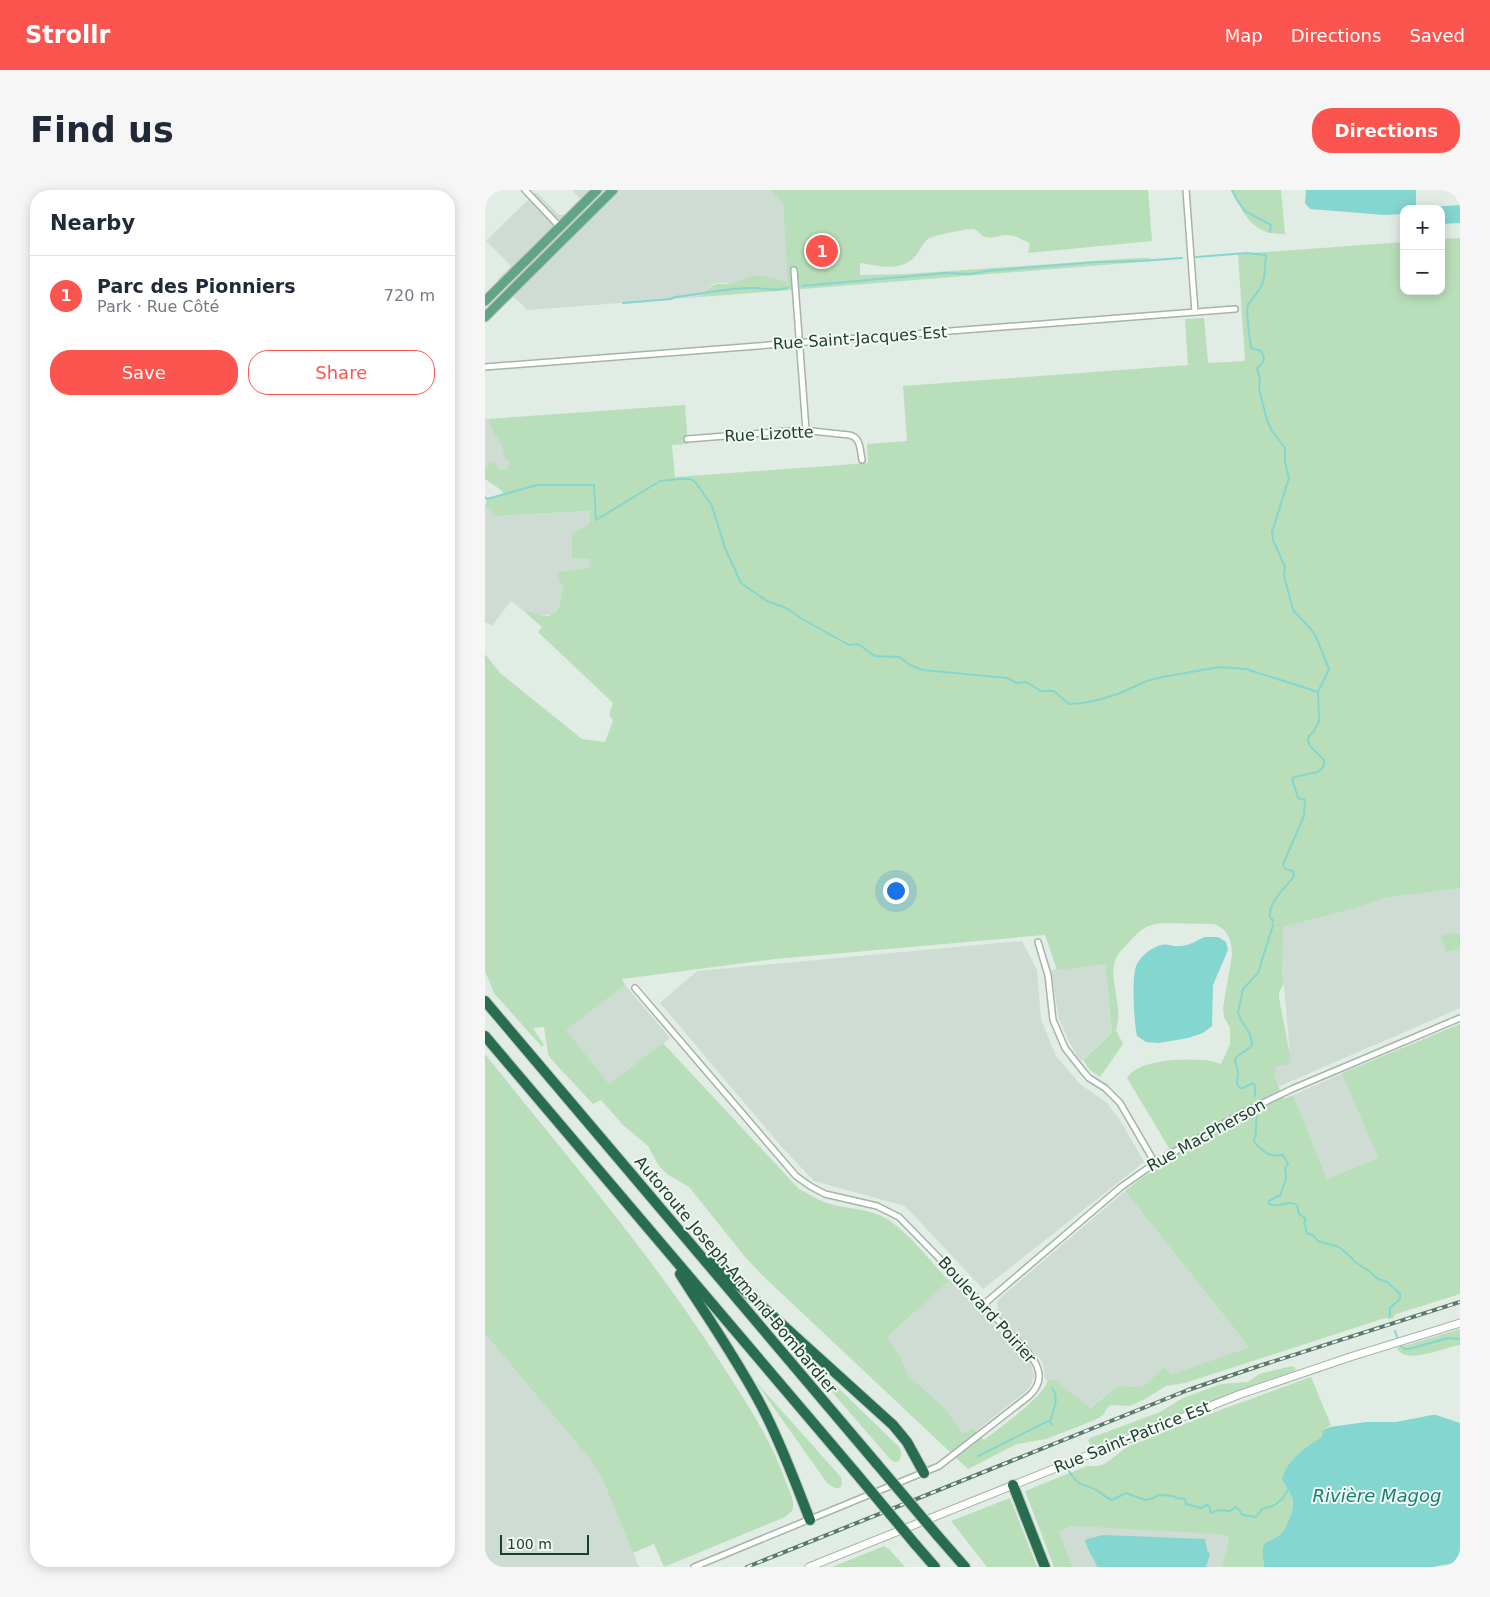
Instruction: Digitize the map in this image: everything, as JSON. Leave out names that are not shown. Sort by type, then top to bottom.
[{"type":"highway","name":"Autoroute Joseph-Armand-Bombardier","points":[[485,1001],[965,1567]]},
{"type":"highway","points":[[485,1036],[935,1567]]},
{"type":"highway","points":[[687,1240],[734,1280],[893,1425],[907,1442],[924,1473]]},
{"type":"highway","points":[[659,1241],[733,1355],[762,1407],[784,1454],[810,1520]]},
{"type":"highway","points":[[1013,1485],[1045,1567]]},
{"type":"main road","points":[[485,301],[597,190]]},
{"type":"main road","points":[[485,317],[613,190]]},
{"type":"street","points":[[525,190],[560,227]]},
{"type":"street","points":[[1186,190],[1195,312]]},
{"type":"street","points":[[794,270],[806,430]]},
{"type":"street","name":"Rue Saint-Jacques Est","points":[[485,367],[1235,309]]},
{"type":"street","name":"Rue Lizotte","points":[[687,439],[806,430],[854,436],[859,441],[862,460]]},
{"type":"street","points":[[1038,942],[1048,975],[1053,1020],[1065,1048],[1083,1071],[1105,1088],[1120,1103],[1155,1163]]},
{"type":"street","name":"Boulevard Poirier","points":[[635,988],[796,1176],[825,1194],[877,1206],[899,1217],[1036,1362],[1039,1371],[1037,1385],[1029,1396],[949,1460],[924,1473],[694,1567]]},
{"type":"street","name":"Rue MacPherson","points":[[983,1305],[1125,1184],[1155,1163],[1232,1119],[1292,1088],[1460,1018]]},
{"type":"street","name":"Rue Saint-Patrice Est","points":[[809,1567],[1251,1391],[1324,1365],[1460,1323]]},
{"type":"shaded area","points":[[572,190],[770,190],[783,203],[789,290],[784,281],[754,276],[732,283],[715,283],[701,297],[527,310],[497,280],[511,266],[486,241],[536,192],[559,215],[564,215],[580,199]]},
{"type":"shaded area","points":[[485,419],[488,419],[493,433],[501,443],[503,452],[510,462],[506,470],[499,469],[494,461],[485,468]]},
{"type":"shaded area","points":[[485,507],[497,516],[589,511],[590,523],[572,533],[572,558],[588,559],[591,561],[591,565],[587,568],[556,572],[563,588],[559,606],[553,614],[542,616],[527,610],[525,612],[511,601],[492,626],[485,622]]},
{"type":"shaded area","points":[[1460,888],[1460,1008],[1275,1088],[1270,1065],[1290,1054],[1277,910]]},
{"type":"shaded area","points":[[1022,941],[1037,970],[1041,1019],[1056,1056],[1080,1084],[1107,1103],[1120,1120],[1144,1162],[983,1289],[905,1206],[814,1181],[781,1146],[660,1003],[697,971]]},
{"type":"shaded area","points":[[1105,963],[1112,1033],[1081,1061],[1069,1042],[1059,1019],[1051,970]]},
{"type":"shaded area","points":[[625,985],[670,1038],[609,1084],[565,1030]]},
{"type":"shaded area","points":[[1343,1073],[1378,1158],[1327,1179],[1293,1095]]},
{"type":"shaded area","points":[[1125,1191],[1249,1347],[1171,1376],[1165,1366],[1145,1385],[1141,1387],[1122,1386],[1114,1389],[1089,1408],[1056,1380],[1051,1379],[1048,1381],[1045,1379],[1043,1364],[1038,1356],[1000,1316],[997,1302]]},
{"type":"shaded area","points":[[951,1279],[1031,1364],[1034,1376],[1030,1387],[1025,1392],[976,1431],[973,1428],[964,1433],[961,1432],[953,1419],[909,1376],[901,1358],[887,1337]]},
{"type":"shaded area","points":[[485,1334],[590,1459],[604,1483],[639,1567],[485,1567]]},
{"type":"shaded area","points":[[1070,1526],[1213,1532],[1229,1535],[1222,1567],[1073,1567],[1059,1530]]},
{"type":"green space","points":[[770,190],[1148,190],[1152,241],[1028,253],[1030,243],[1008,235],[984,236],[971,229],[929,238],[917,254],[905,264],[891,267],[860,263],[860,275],[907,274],[1137,258],[1149,258],[1153,261],[701,297],[714,285],[728,284],[753,276],[765,276],[784,281],[788,286],[783,203]]},
{"type":"green space","points":[[1232,190],[1281,190],[1285,234],[1265,231],[1257,227],[1246,216]]},
{"type":"green space","points":[[1460,238],[1460,888],[1384,898],[1283,927],[1282,971],[1284,983],[1279,993],[1279,998],[1291,1060],[1288,1064],[1276,1066],[1274,1077],[1284,1099],[1293,1095],[1327,1179],[1378,1158],[1342,1073],[1460,1024],[1460,1294],[1396,1314],[1393,1318],[1385,1318],[1185,1383],[1166,1386],[1130,1406],[1111,1405],[1103,1415],[1095,1420],[1046,1439],[1017,1444],[968,1469],[762,1275],[689,1187],[667,1174],[659,1166],[648,1146],[623,1125],[601,1100],[593,1104],[551,1059],[548,1054],[544,1027],[533,1028],[544,1045],[542,1047],[494,993],[485,971],[485,654],[500,673],[582,739],[605,742],[613,720],[609,715],[613,703],[538,632],[542,627],[525,612],[527,610],[542,616],[549,616],[559,606],[563,588],[556,572],[587,568],[591,565],[591,561],[588,559],[572,558],[572,533],[590,523],[589,511],[496,516],[485,507],[487,499],[504,494],[485,479],[485,468],[494,461],[499,469],[506,470],[510,462],[505,459],[501,443],[493,433],[488,419],[685,405],[688,444],[672,445],[675,477],[868,463],[867,444],[907,441],[903,386],[1188,365],[1185,319],[1204,318],[1208,363],[1245,361],[1238,254],[1400,242],[1400,295],[1445,295],[1445,239]],"holes":[[[1154,924],[1214,924],[1219,926],[1228,936],[1232,955],[1223,1008],[1224,1017],[1230,1028],[1230,1044],[1221,1064],[1193,1059],[1161,1061],[1140,1067],[1127,1078],[1169,1148],[1166,1151],[1172,1160],[1143,1177],[1125,1191],[1249,1347],[1171,1375],[1165,1366],[1145,1385],[1141,1387],[1122,1386],[1114,1389],[1090,1408],[1056,1380],[1051,1379],[1030,1403],[984,1440],[973,1428],[964,1433],[961,1432],[944,1408],[909,1376],[901,1358],[887,1337],[949,1281],[897,1226],[879,1215],[826,1203],[799,1189],[663,1043],[609,1084],[566,1030],[625,985],[622,979],[775,959],[1045,935],[1057,970],[1105,964],[1112,1033],[1083,1060],[1090,1070],[1100,1077],[1123,1044],[1116,1030],[1118,1010],[1113,970],[1119,953],[1138,933]]]},
{"type":"green space","points":[[1452,933],[1460,935],[1460,948],[1446,952],[1441,936]]},
{"type":"green space","points":[[485,1054],[663,1278],[727,1372],[755,1418],[780,1465],[792,1496],[793,1504],[792,1511],[785,1517],[664,1567],[654,1544],[633,1553],[604,1483],[590,1459],[485,1334]]},
{"type":"green space","points":[[1460,1329],[1460,1345],[1416,1355],[1401,1353],[1397,1348]]},
{"type":"green space","points":[[793,1344],[898,1446],[901,1453],[899,1461],[891,1460]]},
{"type":"green space","points":[[1292,1366],[1295,1368],[1295,1371],[1095,1446],[1091,1445],[1088,1441],[1090,1438],[1160,1412],[1183,1398],[1221,1384],[1248,1382],[1259,1374]]},
{"type":"green space","points":[[1311,1377],[1331,1425],[1323,1430],[1323,1437],[1301,1453],[1284,1474],[1286,1487],[1292,1497],[1293,1505],[1290,1520],[1281,1533],[1276,1538],[1268,1541],[1262,1550],[1264,1567],[1222,1567],[1229,1536],[1221,1534],[1070,1526],[1059,1531],[1073,1567],[1054,1567],[1025,1491],[1087,1466],[1098,1466],[1106,1463],[1127,1447],[1220,1410]]},
{"type":"green space","points":[[755,1381],[841,1477],[842,1483],[840,1488],[835,1488],[827,1483]]},
{"type":"green space","points":[[1010,1498],[1037,1567],[987,1567],[951,1521]]},
{"type":"green space","points":[[884,1546],[905,1567],[832,1567]]},
{"type":"water","points":[[1306,190],[1416,190],[1416,205],[1400,205],[1400,214],[1384,215],[1310,209],[1305,203]]},
{"type":"water","points":[[1460,205],[1460,223],[1445,224],[1445,206]]},
{"type":"water","points":[[1205,937],[1218,937],[1226,942],[1228,950],[1213,985],[1212,1026],[1203,1033],[1188,1038],[1159,1043],[1146,1042],[1137,1036],[1136,1030],[1134,978],[1137,964],[1147,952],[1158,946],[1186,945]]},
{"type":"water","name":"Rivière Magog","points":[[1432,1415],[1460,1423],[1460,1562],[1432,1567],[1264,1567],[1263,1547],[1283,1531],[1293,1508],[1292,1497],[1282,1479],[1284,1472],[1298,1455],[1322,1437],[1323,1430],[1330,1427],[1366,1422],[1396,1422]]},
{"type":"water","points":[[1103,1535],[1205,1539],[1207,1550],[1210,1554],[1206,1567],[1097,1567],[1085,1540]]},
{"type":"waterway","points":[[1232,190],[1245,211],[1271,225],[1270,232]]},
{"type":"waterway","points":[[1196,257],[1247,253],[1266,255],[1263,282],[1248,305],[1247,313],[1251,348],[1261,351],[1264,358],[1257,368],[1260,380],[1259,389],[1267,420],[1272,431],[1285,448],[1285,462],[1289,478],[1272,532],[1273,540],[1285,567],[1284,576],[1293,610],[1316,637],[1329,669],[1318,692],[1319,721],[1309,736],[1308,741],[1310,746],[1324,760],[1324,766],[1318,772],[1292,779],[1298,798],[1305,800],[1304,816],[1283,864],[1285,869],[1293,871],[1294,876],[1274,901],[1270,912],[1270,918],[1273,922]]},
{"type":"waterway","points":[[802,286],[946,273],[970,274],[1096,262],[1182,258]]},
{"type":"waterway","points":[[623,303],[671,299],[721,290],[753,288],[777,290],[787,288]]},
{"type":"waterway","points":[[485,497],[487,499],[537,485],[594,485],[596,520],[660,481],[691,479],[712,506],[725,548],[741,583],[767,601],[786,608],[849,645],[858,644],[875,656],[899,657],[910,665],[923,670],[1007,678],[1017,683],[1026,682],[1041,691],[1054,691],[1069,704],[1098,700],[1162,677],[1220,667],[1246,669],[1318,692]]},
{"type":"waterway","points":[[1255,1096],[1253,1083],[1243,1088],[1240,1088],[1237,1084],[1236,1057],[1251,1047],[1252,1044],[1250,1034],[1238,1012],[1243,989],[1258,973],[1273,925]]},
{"type":"waterway","points":[[1257,1117],[1254,1142],[1269,1154],[1283,1155],[1288,1164],[1285,1168],[1286,1179],[1280,1195],[1269,1201],[1269,1204],[1293,1203],[1297,1205],[1299,1214],[1306,1219],[1304,1223],[1307,1233],[1314,1236],[1318,1241],[1339,1247],[1355,1262],[1378,1279],[1387,1282],[1400,1294],[1400,1299],[1390,1308],[1390,1317]]},
{"type":"waterway","points":[[1395,1331],[1397,1337]]},
{"type":"waterway","points":[[1401,1346],[1409,1349],[1448,1338],[1460,1339]]},
{"type":"waterway","points":[[1050,1421],[1056,1400],[1052,1388]]},
{"type":"waterway","points":[[978,1456],[1048,1421],[1052,1425]]},
{"type":"waterway","points":[[1069,1471],[1079,1483],[1098,1491],[1112,1500],[1126,1493],[1145,1500],[1159,1495],[1174,1496],[1185,1499],[1186,1504],[1201,1508],[1207,1505],[1211,1513],[1219,1510],[1230,1511],[1236,1507],[1243,1515],[1256,1517],[1262,1509],[1275,1505],[1288,1490]]},
{"type":"railway","points":[[747,1567],[1188,1390],[1460,1302]]},
{"type":"place","name":"Parc des Pionniers","points":[[822,251]]}]
